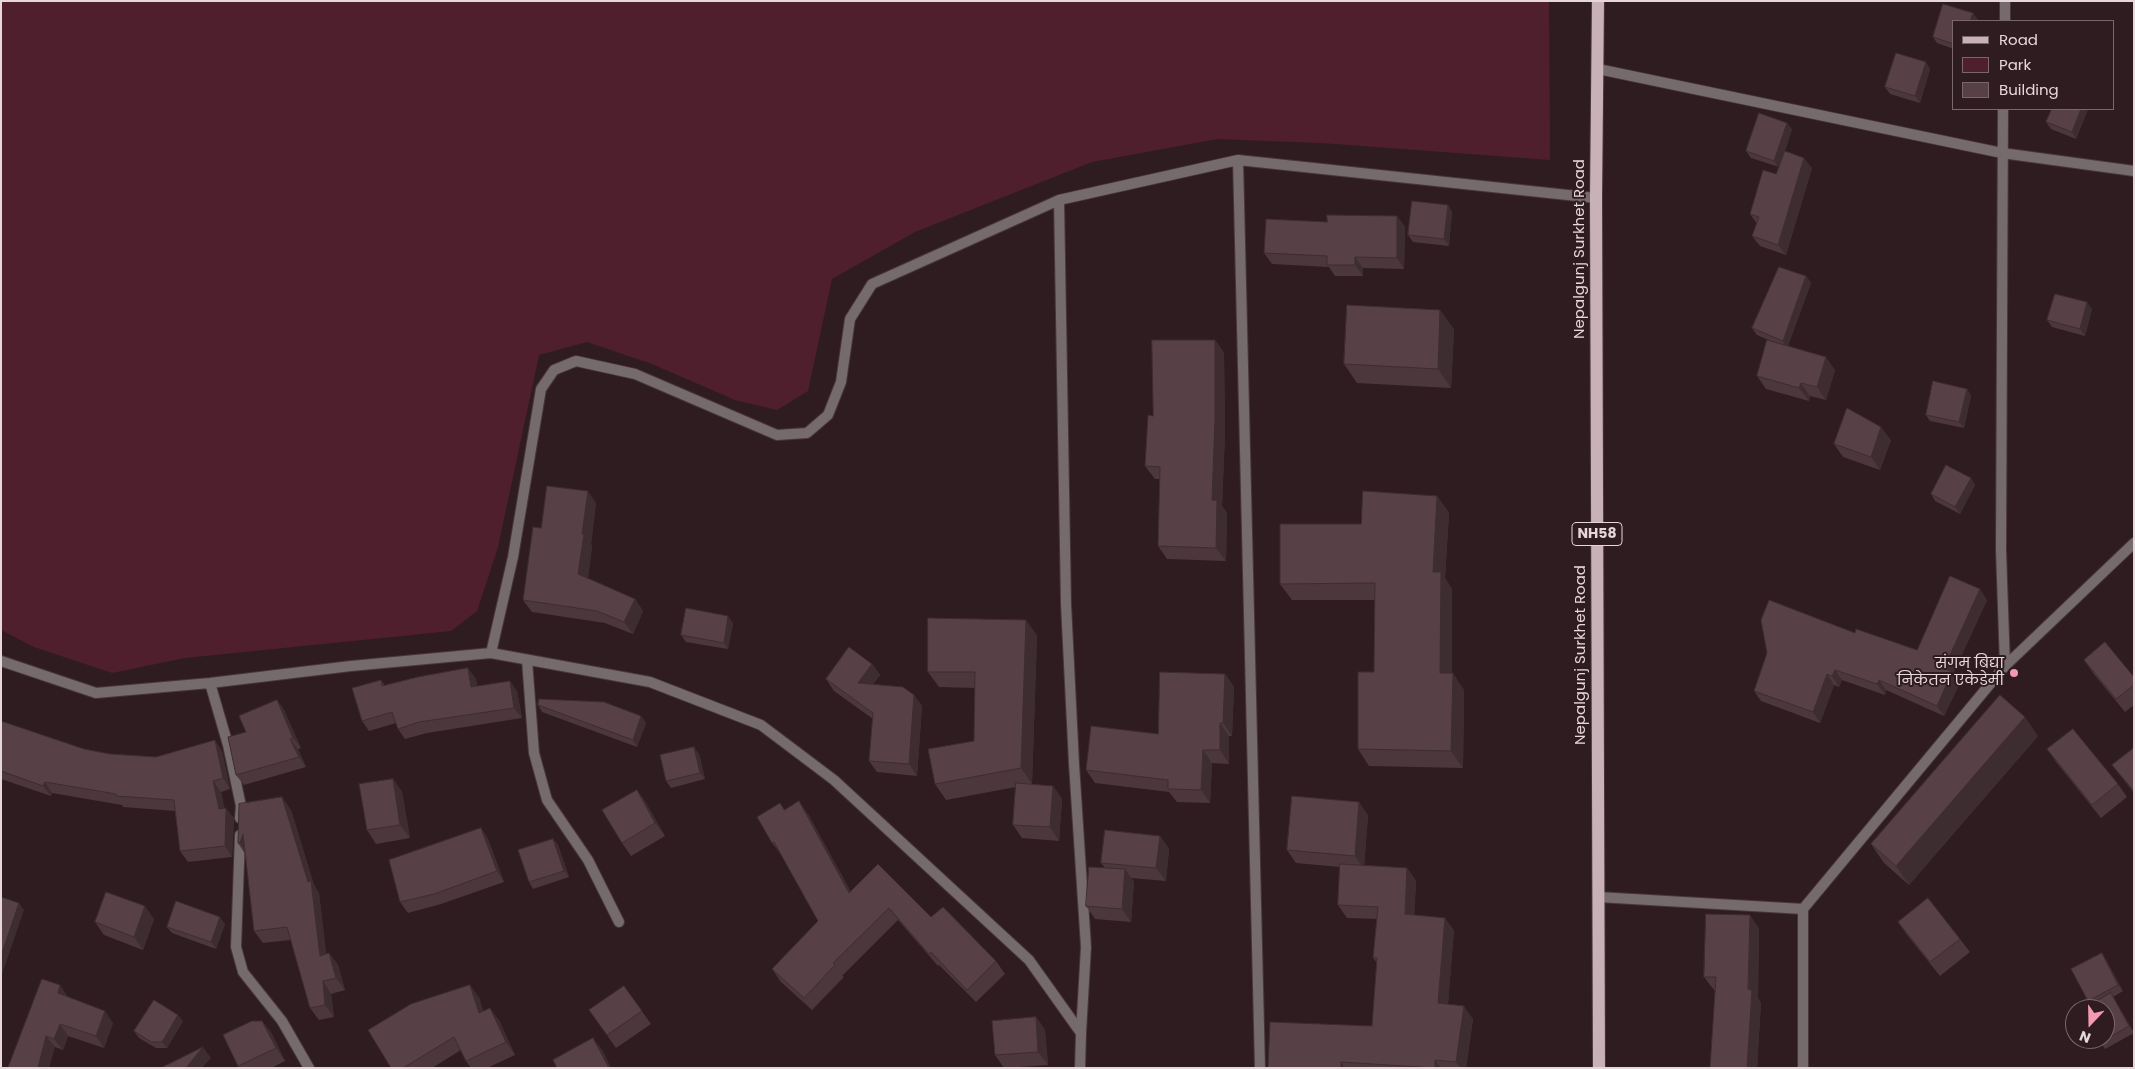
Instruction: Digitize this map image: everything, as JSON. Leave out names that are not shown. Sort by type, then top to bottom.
[{"type":"main road","name":"Nepalgunj Surkhet Road","points":[[1598,1],[1596,198],[1599,1068]]},
{"type":"street","points":[[2005,1],[2005,20]]},
{"type":"street","points":[[1598,69],[2002,153],[2134,171]]},
{"type":"street","points":[[2003,110],[2001,550],[2005,666]]},
{"type":"street","points":[[1238,160],[1260,1068]]},
{"type":"street","points":[[491,653],[513,557],[541,389],[554,370],[576,361],[636,374],[777,435],[807,432],[828,415],[841,382],[850,319],[872,284],[1059,200],[1238,160],[1596,198]]},
{"type":"street","points":[[1059,200],[1066,604],[1086,947],[1080,1068]]},
{"type":"street","points":[[1803,1068],[1803,909],[2005,666],[2134,543]]},
{"type":"street","points":[[1,662],[96,693],[210,683],[351,666],[491,653],[650,682],[761,725],[834,780],[1029,960],[1081,1033]]},
{"type":"street","points":[[527,660],[534,753],[547,800],[588,860],[619,922]]},
{"type":"street","points":[[210,683],[228,745],[241,806],[236,947],[243,972],[282,1021],[309,1068]]},
{"type":"street","points":[[1598,897],[1803,909]]},
{"type":"green space","points":[[1,1],[1549,1],[1550,160],[1322,143],[1217,139],[1092,162],[915,232],[832,279],[808,391],[777,410],[735,400],[652,364],[587,342],[539,355],[498,547],[477,611],[451,631],[185,658],[112,673],[34,647],[1,630]]},
{"type":"building","points":[[1943,4],[1973,13],[1970,20],[1952,20],[1952,43],[1933,37]]},
{"type":"building","points":[[1896,53],[1926,62],[1915,96],[1885,87]]},
{"type":"building","points":[[2052,110],[2081,110],[2072,132],[2046,122]]},
{"type":"building","points":[[1759,113],[1787,123],[1774,161],[1746,151]]},
{"type":"building","points":[[1785,151],[1804,158],[1778,245],[1752,236],[1759,217],[1750,214],[1763,170],[1776,174]]},
{"type":"building","points":[[1412,201],[1448,205],[1444,239],[1408,235]]},
{"type":"building","points":[[1327,215],[1397,216],[1397,258],[1355,257],[1355,265],[1327,265],[1327,256],[1264,253],[1266,219],[1327,222]]},
{"type":"building","points":[[1779,267],[1806,276],[1783,341],[1752,328]]},
{"type":"building","points":[[2055,294],[2087,302],[2080,329],[2047,320]]},
{"type":"building","points":[[1347,305],[1440,310],[1438,369],[1344,364]]},
{"type":"building","points":[[1152,340],[1215,340],[1212,500],[1217,500],[1216,548],[1158,546],[1160,467],[1145,466],[1148,415],[1153,416]]},
{"type":"building","points":[[1767,340],[1826,357],[1817,387],[1801,383],[1799,388],[1757,376]]},
{"type":"building","points":[[1933,381],[1967,389],[1959,422],[1926,415]]},
{"type":"building","points":[[1847,408],[1881,427],[1871,457],[1834,444]]},
{"type":"building","points":[[1946,465],[1971,478],[1955,507],[1931,494]]},
{"type":"building","points":[[547,486],[588,491],[578,574],[635,599],[624,622],[597,611],[523,600],[533,527],[541,528]]},
{"type":"building","points":[[1363,491],[1437,496],[1433,572],[1441,572],[1440,673],[1453,673],[1451,751],[1358,749],[1358,672],[1374,672],[1375,583],[1280,584],[1280,524],[1361,524]]},
{"type":"building","points":[[1950,576],[1980,589],[1944,668],[1952,672],[1937,706],[1879,680],[1877,684],[1835,670],[1832,676],[1827,674],[1813,712],[1754,691],[1767,653],[1761,620],[1769,600],[1855,633],[1856,629],[1917,650]]},
{"type":"building","points":[[686,608],[728,616],[724,643],[681,635]]},
{"type":"building","points":[[928,618],[1026,620],[1021,768],[935,784],[928,749],[974,741],[975,672],[928,672]]},
{"type":"building","points":[[2105,642],[2134,677],[2134,685],[2116,699],[2084,660]]},
{"type":"building","points":[[849,647],[872,664],[858,683],[903,687],[914,695],[909,764],[869,761],[873,713],[826,679]]},
{"type":"building","points":[[468,668],[471,687],[510,681],[514,708],[419,722],[398,729],[392,712],[362,721],[352,688],[381,680],[382,686]]},
{"type":"building","points":[[1160,672],[1225,674],[1223,723],[1220,723],[1220,750],[1203,750],[1201,790],[1168,789],[1168,780],[1086,770],[1091,726],[1158,734]]},
{"type":"building","points":[[2000,695],[2025,717],[1896,866],[1871,844]]},
{"type":"building","points":[[539,699],[604,702],[641,716],[633,740],[538,705]]},
{"type":"building","points":[[277,700],[293,738],[290,739],[299,757],[236,775],[228,737],[246,732],[239,716]]},
{"type":"building","points":[[1,721],[84,749],[110,754],[156,757],[215,740],[223,778],[213,781],[219,809],[226,808],[225,846],[180,851],[174,800],[116,796],[116,794],[45,782],[43,786],[1,771]]},
{"type":"building","points":[[2073,729],[2118,784],[2092,805],[2047,749]]},
{"type":"building","points":[[694,747],[700,773],[666,781],[660,755]]},
{"type":"building","points":[[2134,748],[2134,791],[2112,765]]},
{"type":"building","points":[[393,779],[400,825],[367,830],[359,784]]},
{"type":"building","points":[[1016,783],[1053,786],[1050,827],[1013,825]]},
{"type":"building","points":[[637,790],[655,823],[622,843],[602,810]]},
{"type":"building","points":[[1292,796],[1359,802],[1355,856],[1287,850]]},
{"type":"building","points":[[282,797],[308,882],[311,881],[320,956],[329,953],[336,978],[323,981],[325,1005],[310,1008],[287,927],[254,931],[243,834],[240,843],[238,843],[239,804]]},
{"type":"building","points":[[799,801],[849,893],[878,864],[931,917],[943,907],[996,961],[967,990],[931,952],[929,954],[889,908],[833,963],[835,965],[804,998],[772,969],[818,921],[774,842],[772,843],[757,817],[780,803],[784,810]]},
{"type":"building","points":[[481,828],[497,871],[434,894],[400,902],[389,860]]},
{"type":"building","points":[[1105,830],[1160,836],[1156,868],[1101,863]]},
{"type":"building","points":[[553,839],[564,871],[529,882],[518,850]]},
{"type":"building","points":[[1340,864],[1407,868],[1405,914],[1445,918],[1438,1003],[1464,1006],[1456,1062],[1435,1060],[1435,1068],[1341,1062],[1341,1068],[1268,1068],[1270,1022],[1372,1026],[1377,958],[1373,958],[1378,907],[1338,905]]},
{"type":"building","points":[[1089,867],[1125,869],[1122,909],[1086,906]]},
{"type":"building","points":[[106,892],[145,906],[134,937],[95,922]]},
{"type":"building","points":[[1,897],[19,903],[1,956]]},
{"type":"building","points":[[1928,898],[1960,939],[1930,962],[1898,922]]},
{"type":"building","points":[[176,901],[220,917],[211,942],[167,927]]},
{"type":"building","points":[[1706,914],[1750,915],[1748,989],[1752,990],[1747,1068],[1710,1068],[1716,977],[1704,977]]},
{"type":"building","points":[[2102,953],[2118,985],[2092,999],[2087,999],[2071,969]]},
{"type":"building","points":[[42,979],[60,985],[58,993],[105,1011],[96,1036],[60,1024],[54,1039],[46,1036],[38,1068],[8,1068]]},
{"type":"building","points":[[470,985],[479,1013],[490,1008],[506,1042],[466,1061],[454,1037],[403,1068],[391,1068],[368,1030],[411,1004]]},
{"type":"building","points":[[624,986],[642,1011],[607,1035],[589,1010]]},
{"type":"building","points":[[2111,993],[2114,999],[2100,999]]},
{"type":"building","points":[[154,1000],[178,1015],[162,1042],[151,1042],[134,1031]]},
{"type":"building","points":[[2115,1000],[2129,1026],[2115,1034]]},
{"type":"building","points":[[1036,1017],[1038,1052],[995,1055],[992,1021]]},
{"type":"building","points":[[252,1021],[262,1021],[276,1048],[238,1066],[223,1035]]},
{"type":"building","points":[[593,1038],[609,1068],[557,1068],[553,1060]]},
{"type":"building","points":[[203,1047],[186,1068],[161,1068]]},
{"type":"place","name":"संगम बिद्या निकेतन एकेडेमी","points":[[2014,673]]}]
